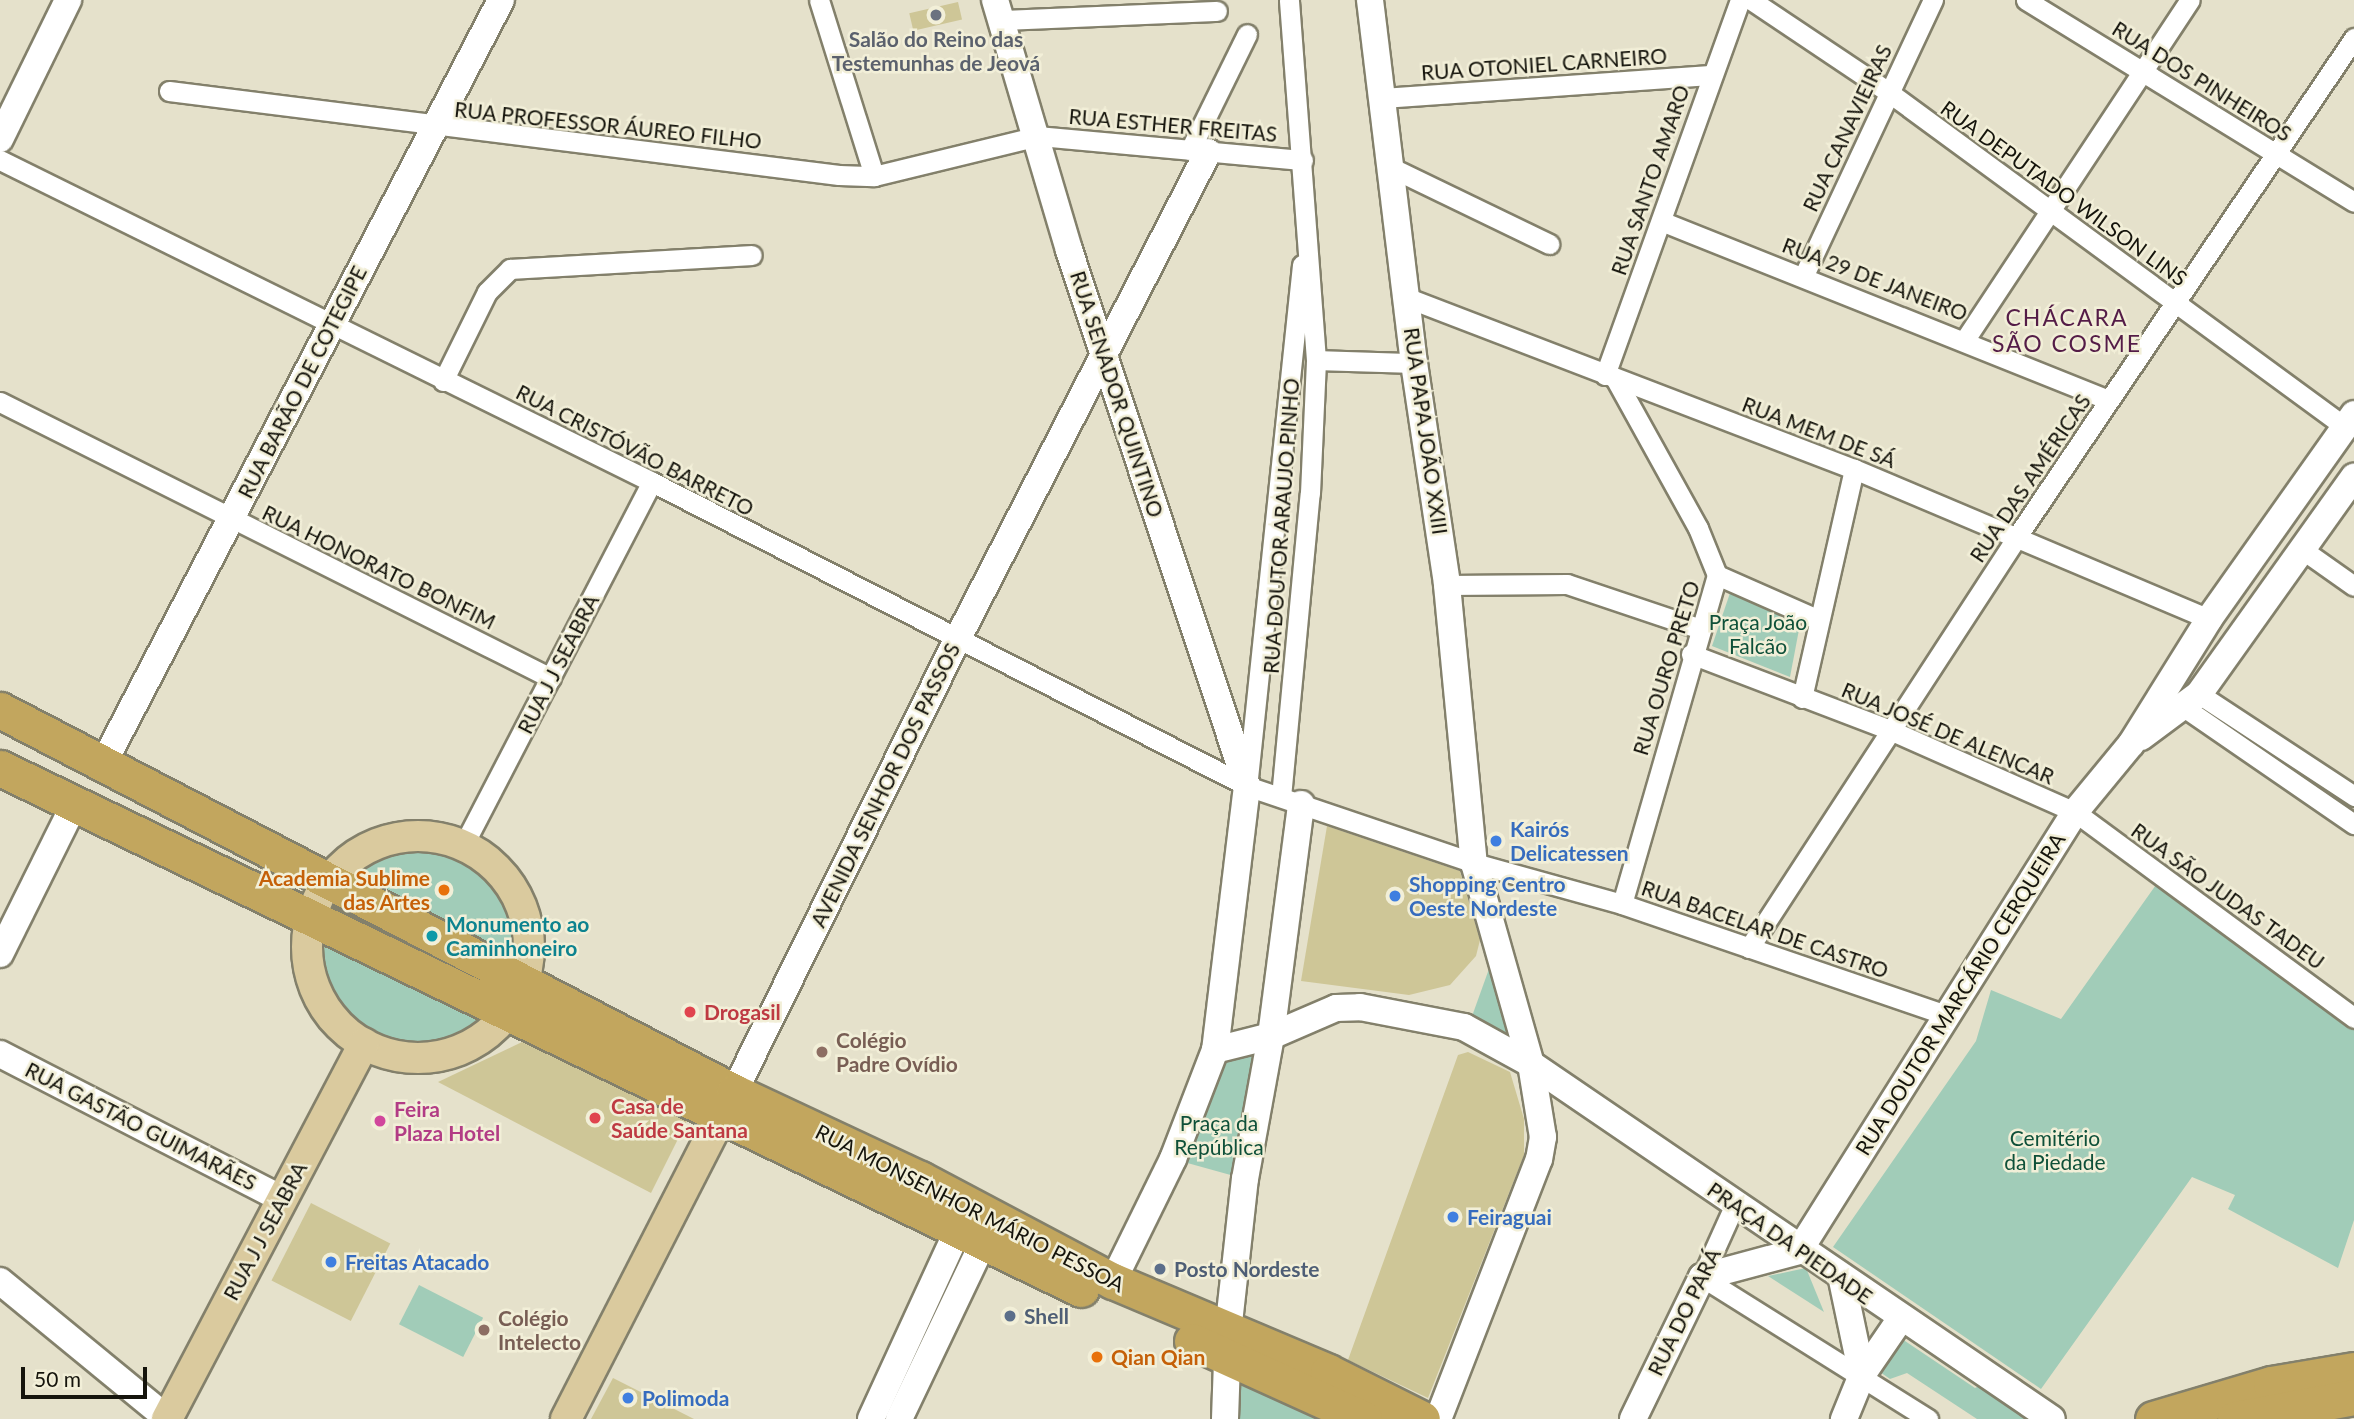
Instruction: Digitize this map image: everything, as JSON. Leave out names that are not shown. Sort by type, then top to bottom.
[{"type":"highway","points":[[0,710],[329,879],[515,999]]},
{"type":"highway","points":[[0,768],[311,917],[515,999]]},
{"type":"highway","name":"RUA MONSENHOR MÁRIO PESSOA","points":[[515,999],[728,1104],[874,1187],[971,1236],[1228,1345],[1422,1419]]},
{"type":"highway","name":"RUA MONSENHOR MÁRIO PESSOA","points":[[728,1104],[920,1179],[1364,1419]]},
{"type":"highway","points":[[874,1187],[914,1195],[1070,1272],[1113,1281]]},
{"type":"highway","points":[[2235,1419],[2303,1400],[2354,1370]]},
{"type":"highway","points":[[2153,1419],[2303,1400],[2354,1397]]},
{"type":"main road","points":[[428,836],[463,846],[486,859],[517,898],[529,944],[515,999],[488,1033],[447,1055],[405,1058],[364,1044],[324,1007],[312,981],[307,958],[311,917],[329,879],[353,856],[398,838],[428,836]]},
{"type":"main road","name":"RUA J J SEABRA","points":[[168,1419],[364,1044]]},
{"type":"main road","name":"AVENIDA SENHOR DOS PASSOS","points":[[566,1419],[728,1104]]},
{"type":"street","points":[[0,139],[68,0]]},
{"type":"street","name":"RUA BARÃO DE COTEGIPE","points":[[103,764],[501,0]]},
{"type":"street","points":[[819,0],[874,176]]},
{"type":"street","name":"RUA DOUTOR ARAUJO PINHO","points":[[1289,0],[1316,360],[1291,801]]},
{"type":"street","name":"RUA PAPA JOÃO XXIII","points":[[1370,0],[1414,363],[1447,585],[1474,863],[1495,925],[1531,1063],[1542,1149],[1438,1419]]},
{"type":"street","name":"RUA SANTO AMARO","points":[[1611,377],[1661,221],[1740,0]]},
{"type":"street","name":"RUA DEPUTADO WILSON LINS","points":[[1751,0],[1887,91],[2176,304],[2349,421]]},
{"type":"street","name":"RUA CANAVIEIRAS","points":[[1804,275],[1887,91],[1933,0]]},
{"type":"street","name":"RUA DOS PINHEIROS","points":[[2026,0],[2144,70],[2354,202]]},
{"type":"street","points":[[1966,338],[2190,0]]},
{"type":"street","points":[[998,10],[1126,6],[1217,11]]},
{"type":"street","name":"RUA SENADOR QUINTINO","points":[[998,10],[1038,136],[1069,250],[1247,786]]},
{"type":"street","points":[[1199,151],[1247,34]]},
{"type":"street","name":"RUA DAS AMÉRICAS","points":[[1749,948],[2018,535],[2354,38]]},
{"type":"street","name":"RUA OTONIEL CARNEIRO","points":[[1381,99],[1711,75]]},
{"type":"street","name":"RUA PROFESSOR ÁUREO FILHO","points":[[169,91],[432,128],[874,176],[1038,136]]},
{"type":"street","name":"RUA ESTHER FREITAS","points":[[1038,136],[1303,160]]},
{"type":"street","name":"AVENIDA SENHOR DOS PASSOS","points":[[728,1104],[956,642],[1106,355],[1199,151]]},
{"type":"street","name":"RUA CRISTÓVÃO BARRETO","points":[[0,160],[652,482],[956,642],[1247,786]]},
{"type":"street","points":[[1390,167],[1549,244]]},
{"type":"street","name":"RUA DOUTOR ARAUJO PINHO","points":[[1247,786],[1307,217]]},
{"type":"street","name":"RUA 29 DE JANEIRO","points":[[1661,221],[1966,338],[2109,400]]},
{"type":"street","points":[[443,381],[487,292],[510,269],[752,255]]},
{"type":"street","name":"RUA MEM DE SÁ","points":[[1408,298],[1854,469],[2018,535],[2209,620]]},
{"type":"street","points":[[1316,360],[1414,363]]},
{"type":"street","name":"RUA OURO PRETO","points":[[1611,377],[1698,527],[1717,575],[1698,628],[1622,904]]},
{"type":"street","name":"RUA HONORATO BONFIM","points":[[0,402],[551,678]]},
{"type":"street","name":"RUA DOUTOR MARCÁRIO CERQUEIRA","points":[[1799,1251],[2075,812],[2131,744],[2209,620],[2349,421]]},
{"type":"street","points":[[1691,654],[1802,698],[1854,469]]},
{"type":"street","name":"RUA DOUTOR MARCÁRIO CERQUEIRA","points":[[2131,744],[2192,701],[2354,477]]},
{"type":"street","name":"RUA J J SEABRA","points":[[463,846],[652,482]]},
{"type":"street","points":[[2303,550],[2354,586]]},
{"type":"street","points":[[1717,575],[1819,620]]},
{"type":"street","points":[[1447,585],[1567,584],[1698,628]]},
{"type":"street","name":"RUA JOSÉ DE ALENCAR","points":[[1802,698],[1889,730],[2075,812]]},
{"type":"street","points":[[2192,701],[2354,796]]},
{"type":"street","points":[[2192,701],[2354,824]]},
{"type":"street","points":[[1113,1281],[1173,1159],[1215,1050],[1247,786]]},
{"type":"street","name":"RUA BACELAR DE CASTRO","points":[[1247,786],[1474,863],[1622,904],[1947,1015]]},
{"type":"street","points":[[1225,1419],[1228,1345],[1245,1179],[1271,1035],[1291,801]]},
{"type":"street","points":[[0,954],[74,805]]},
{"type":"street","name":"RUA SÃO JUDAS TADEU","points":[[2075,812],[2354,1018]]},
{"type":"street","name":"PRAÇA DA PIEDADE","points":[[1215,1050],[1271,1035],[1314,1013],[1360,1007],[1455,1024],[1531,1063],[1799,1251],[2052,1419]]},
{"type":"street","name":"RUA GASTÃO GUIMARÃES","points":[[0,1054],[282,1199]]},
{"type":"street","name":"RUA DO PARÁ","points":[[1633,1419],[1735,1204]]},
{"type":"street","points":[[871,1419],[971,1236]]},
{"type":"street","points":[[900,1419],[971,1236]]},
{"type":"street","points":[[1702,1277],[1799,1251]]},
{"type":"street","points":[[1702,1277],[1862,1375],[1928,1419]]},
{"type":"street","points":[[1842,1280],[1862,1375]]},
{"type":"street","points":[[0,1281],[168,1419]]},
{"type":"street","points":[[1844,1419],[1862,1375],[1901,1318]]},
{"type":"green space","name":"Praça João Falcão","points":[[1730,593],[1801,619],[1790,677],[1712,646]]},
{"type":"green space","points":[[418,836],[440,838],[470,849],[488,861],[504,877],[516,895],[524,915],[529,947],[527,969],[516,999],[504,1017],[488,1033],[470,1045],[450,1053],[418,1058],[396,1056],[366,1045],[348,1033],[332,1017],[320,999],[312,979],[307,947],[309,925],[320,895],[332,877],[348,861],[366,849],[386,841]]},
{"type":"green space","name":"Cemitério da Piedade","points":[[2158,882],[2354,1030],[2354,1220],[2338,1268],[2228,1209],[2235,1195],[2192,1177],[2041,1389],[1833,1247],[1976,1041],[1991,990],[2061,1019]]},
{"type":"green space","points":[[1494,955],[1520,1038],[1471,1019]]},
{"type":"green space","name":"Praça da República","points":[[1271,1036],[1245,1179],[1173,1159],[1215,1050]]},
{"type":"green space","points":[[1806,1268],[1824,1312],[1768,1276]]},
{"type":"green space","points":[[419,1285],[483,1318],[463,1357],[399,1324]]},
{"type":"green space","points":[[1902,1339],[1975,1388],[1985,1383],[2041,1419],[1977,1419],[1907,1373],[1890,1379],[1880,1372]]},
{"type":"green space","points":[[1239,1372],[1348,1419],[1234,1419]]},
{"type":"building","name":"Salão do Reino das Testemunhas de Jeová","points":[[958,2],[962,20],[913,31],[909,13]]},
{"type":"building","name":"Shopping Centro Oeste Nordeste","points":[[1327,826],[1460,871],[1480,940],[1476,956],[1450,985],[1409,995],[1301,981]]},
{"type":"building","name":"Casa de Saúde Santana","points":[[522,1042],[687,1121],[651,1193],[438,1082]]},
{"type":"building","name":"Feiraguai","points":[[1468,1052],[1510,1072],[1524,1119],[1524,1155],[1428,1398],[1348,1360],[1458,1055]]},
{"type":"building","name":"Freitas Atacado","points":[[311,1203],[390,1243],[351,1321],[272,1281]]},
{"type":"building","name":"Polimoda","points":[[613,1378],[694,1419],[591,1419]]},
{"type":"place","name":"Salão do Reino das Testemunhas de Jeová","points":[[936,15]]},
{"type":"place","name":"Kairós Delicatessen","points":[[1496,841]]},
{"type":"place","name":"Academia Sublime das Artes","points":[[444,890]]},
{"type":"place","name":"Shopping Centro Oeste Nordeste","points":[[1395,896]]},
{"type":"place","name":"Monumento ao Caminhoneiro","points":[[432,936]]},
{"type":"place","name":"Drogasil","points":[[690,1012]]},
{"type":"place","name":"Colégio Padre Ovídio","points":[[822,1052]]},
{"type":"place","name":"Casa de Saúde Santana","points":[[595,1118]]},
{"type":"place","name":"Feira Plaza Hotel","points":[[380,1121]]},
{"type":"place","name":"Feiraguai","points":[[1453,1217]]},
{"type":"place","name":"Freitas Atacado","points":[[331,1262]]},
{"type":"place","name":"Posto Nordeste","points":[[1160,1269]]},
{"type":"place","name":"Shell","points":[[1010,1316]]},
{"type":"place","name":"Colégio Intelecto","points":[[484,1330]]},
{"type":"place","name":"Qian Qian","points":[[1097,1357]]},
{"type":"place","name":"Polimoda","points":[[628,1398]]},
{"type":"district","name":"CHÁCARA SÃO COSME","points":[[2067,330]]}]
